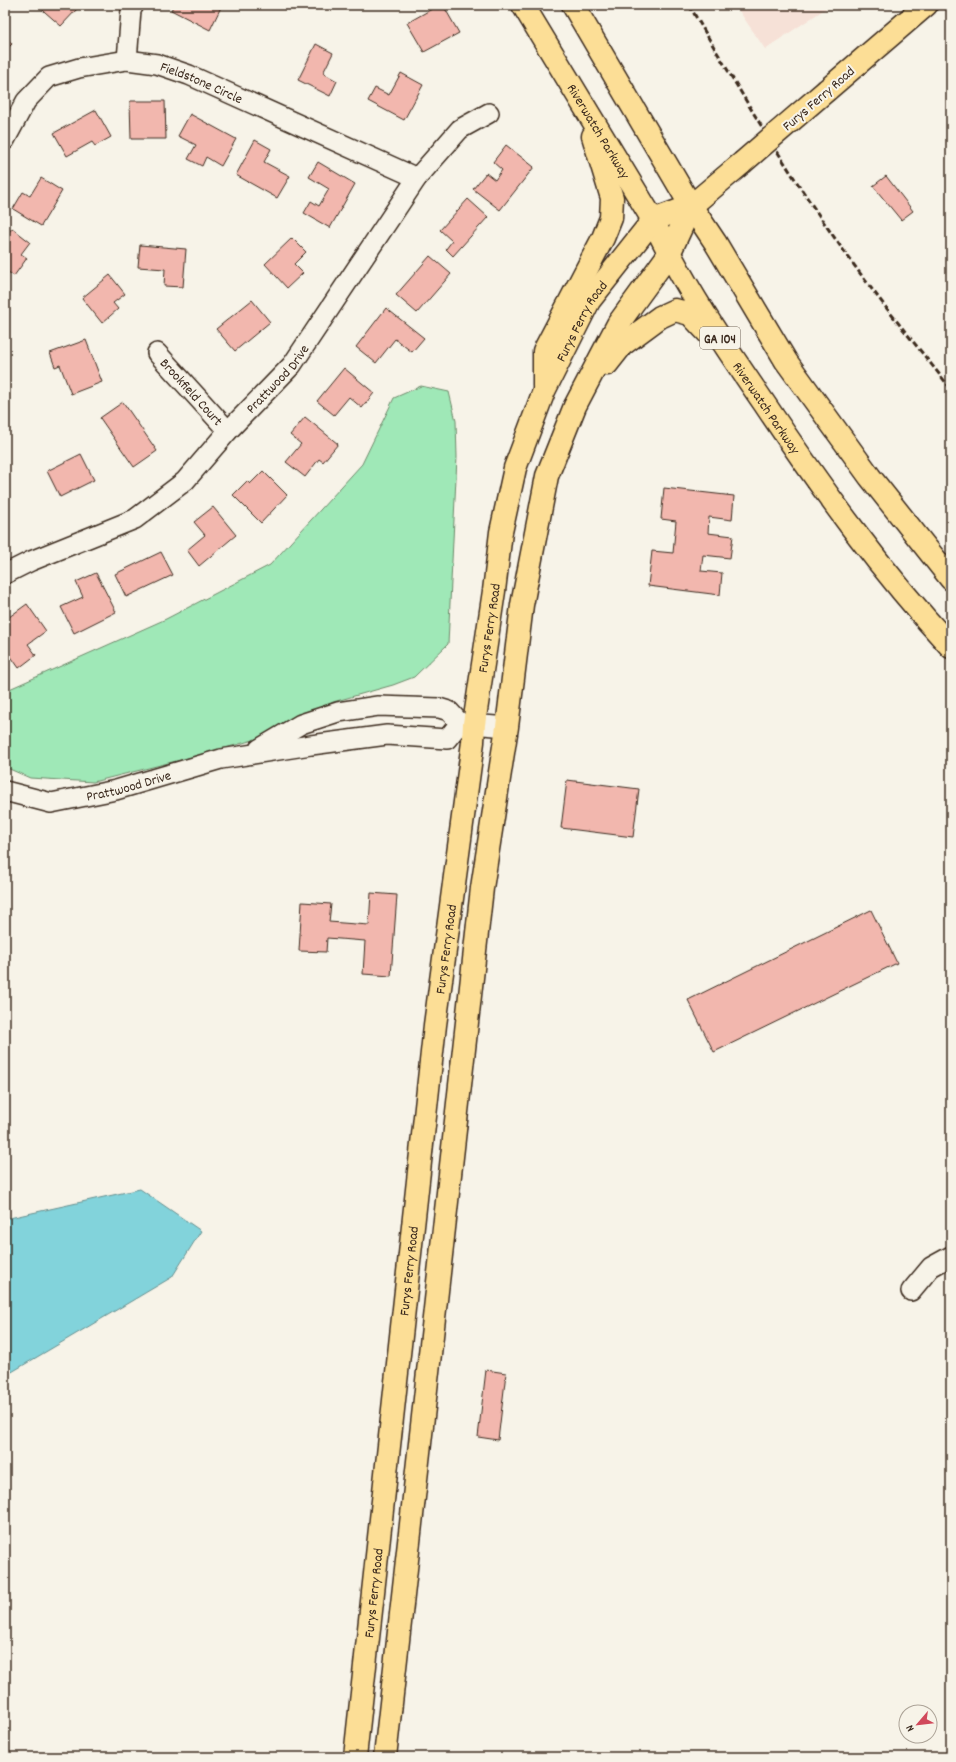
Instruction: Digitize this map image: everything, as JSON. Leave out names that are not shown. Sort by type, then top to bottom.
[{"type":"main road","name":"Riverwatch Parkway","points":[[523,5],[653,220],[669,254],[730,354],[810,472],[865,546],[951,647]]},
{"type":"main road","points":[[573,5],[690,206],[715,242],[786,361],[870,477],[951,579]]},
{"type":"main road","name":"Furys Ferry Road","points":[[355,1757],[435,1025],[472,750],[467,724],[494,590],[503,525],[515,468],[544,391],[589,301],[653,220],[690,206],[742,164],[926,5]]},
{"type":"main road","points":[[544,391],[544,351],[603,238],[611,218],[612,198],[584,106]]},
{"type":"main road","name":"Furys Ferry Road","points":[[385,1757],[482,888],[507,727],[522,605],[547,476],[575,406],[618,324],[669,254],[690,206]]},
{"type":"main road","points":[[575,406],[622,345],[660,317],[675,310],[690,314],[701,327],[730,354]]},
{"type":"street","points":[[127,60],[131,10],[134,5]]},
{"type":"street","name":"Fieldstone Circle","points":[[5,140],[26,101],[49,77],[79,68],[127,60],[156,64],[189,75],[417,178]]},
{"type":"street","name":"Prattwood Drive","points":[[5,574],[31,561],[136,518],[185,481],[228,431],[292,365],[417,178],[460,128],[489,113]]},
{"type":"street","name":"Brookfield Court","points":[[157,353],[228,431]]},
{"type":"street","name":"Prattwood Drive","points":[[5,790],[51,803],[116,790],[221,759],[387,735],[447,739],[467,724],[449,711],[439,708],[378,706],[338,712],[301,724],[251,754]]},
{"type":"street","points":[[467,724],[507,727]]},
{"type":"street","points":[[911,1291],[931,1266],[951,1256]]},
{"type":"shaded area","points":[[735,5],[831,5],[765,49]]},
{"type":"green space","points":[[421,386],[449,392],[456,421],[457,457],[448,644],[414,677],[393,685],[333,702],[271,735],[204,754],[93,782],[30,778],[5,767],[5,691],[166,619],[270,565],[362,464],[394,398]]},
{"type":"water","points":[[140,1189],[201,1231],[172,1277],[5,1376],[5,1219]]},
{"type":"building","points":[[37,5],[72,5],[77,9],[61,26]]},
{"type":"building","points":[[174,5],[222,5],[210,30],[171,10]]},
{"type":"building","points":[[439,5],[443,5],[459,33],[424,52],[407,23]]},
{"type":"building","points":[[5,36],[12,44],[5,51]]},
{"type":"building","points":[[316,44],[333,53],[323,73],[337,81],[330,96],[298,80]]},
{"type":"building","points":[[401,73],[423,85],[404,120],[368,101],[375,88],[389,95]]},
{"type":"building","points":[[130,101],[165,101],[166,139],[131,139]]},
{"type":"building","points":[[96,110],[111,137],[95,146],[92,142],[67,156],[54,133]]},
{"type":"building","points":[[190,114],[236,139],[221,166],[206,157],[202,166],[188,159],[196,145],[178,136]]},
{"type":"building","points":[[255,140],[271,149],[264,162],[290,176],[277,198],[236,175]]},
{"type":"building","points":[[506,145],[534,167],[500,210],[473,189],[486,173],[495,180],[502,170],[493,162]]},
{"type":"building","points":[[318,162],[355,184],[330,228],[304,213],[311,201],[319,206],[329,189],[309,177]]},
{"type":"building","points":[[886,176],[913,211],[901,220],[873,186]]},
{"type":"building","points":[[41,178],[62,191],[41,226],[13,209],[23,192],[30,196]]},
{"type":"building","points":[[468,199],[488,217],[453,256],[446,249],[452,241],[440,230]]},
{"type":"building","points":[[12,228],[30,242],[21,254],[27,258],[14,276],[5,270],[5,238]]},
{"type":"building","points":[[292,238],[306,252],[294,264],[303,273],[287,288],[265,264]]},
{"type":"building","points":[[140,245],[186,249],[183,287],[164,286],[165,269],[138,267]]},
{"type":"building","points":[[430,256],[451,274],[417,313],[396,295]]},
{"type":"building","points":[[110,275],[125,294],[113,303],[118,309],[102,323],[82,298]]},
{"type":"building","points":[[252,300],[270,322],[235,351],[216,329]]},
{"type":"building","points":[[386,308],[424,338],[412,352],[395,339],[376,363],[356,347]]},
{"type":"building","points":[[86,340],[102,382],[71,394],[60,365],[55,367],[50,353]]},
{"type":"building","points":[[344,368],[374,393],[362,408],[349,397],[334,415],[317,401]]},
{"type":"building","points":[[123,402],[157,451],[134,467],[100,418]]},
{"type":"building","points":[[305,417],[338,444],[323,462],[319,459],[305,477],[286,462],[301,444],[290,435]]},
{"type":"building","points":[[81,454],[94,480],[60,497],[47,471]]},
{"type":"building","points":[[263,471],[287,495],[261,523],[233,495],[247,481],[250,484]]},
{"type":"building","points":[[664,488],[734,496],[732,520],[709,517],[708,533],[733,536],[730,558],[703,555],[701,571],[722,573],[720,595],[648,586],[652,551],[673,553],[676,521],[661,519]]},
{"type":"building","points":[[213,507],[236,535],[199,566],[187,550],[205,535],[194,522]]},
{"type":"building","points":[[161,552],[173,575],[126,597],[115,574]]},
{"type":"building","points":[[96,573],[116,612],[74,633],[61,607],[83,597],[76,582]]},
{"type":"building","points":[[27,604],[46,631],[28,644],[36,655],[19,668],[5,648],[5,620]]},
{"type":"building","points":[[567,780],[639,789],[633,837],[561,828]]},
{"type":"building","points":[[371,893],[397,895],[391,976],[363,974],[365,941],[327,938],[326,952],[299,951],[302,902],[331,904],[329,922],[369,925]]},
{"type":"building","points":[[871,910],[897,963],[714,1052],[688,1000]]},
{"type":"building","points":[[486,1370],[506,1373],[498,1440],[478,1437]]},
{"type":"railway","points":[[689,5],[766,133],[827,227],[899,324],[951,389]]}]
